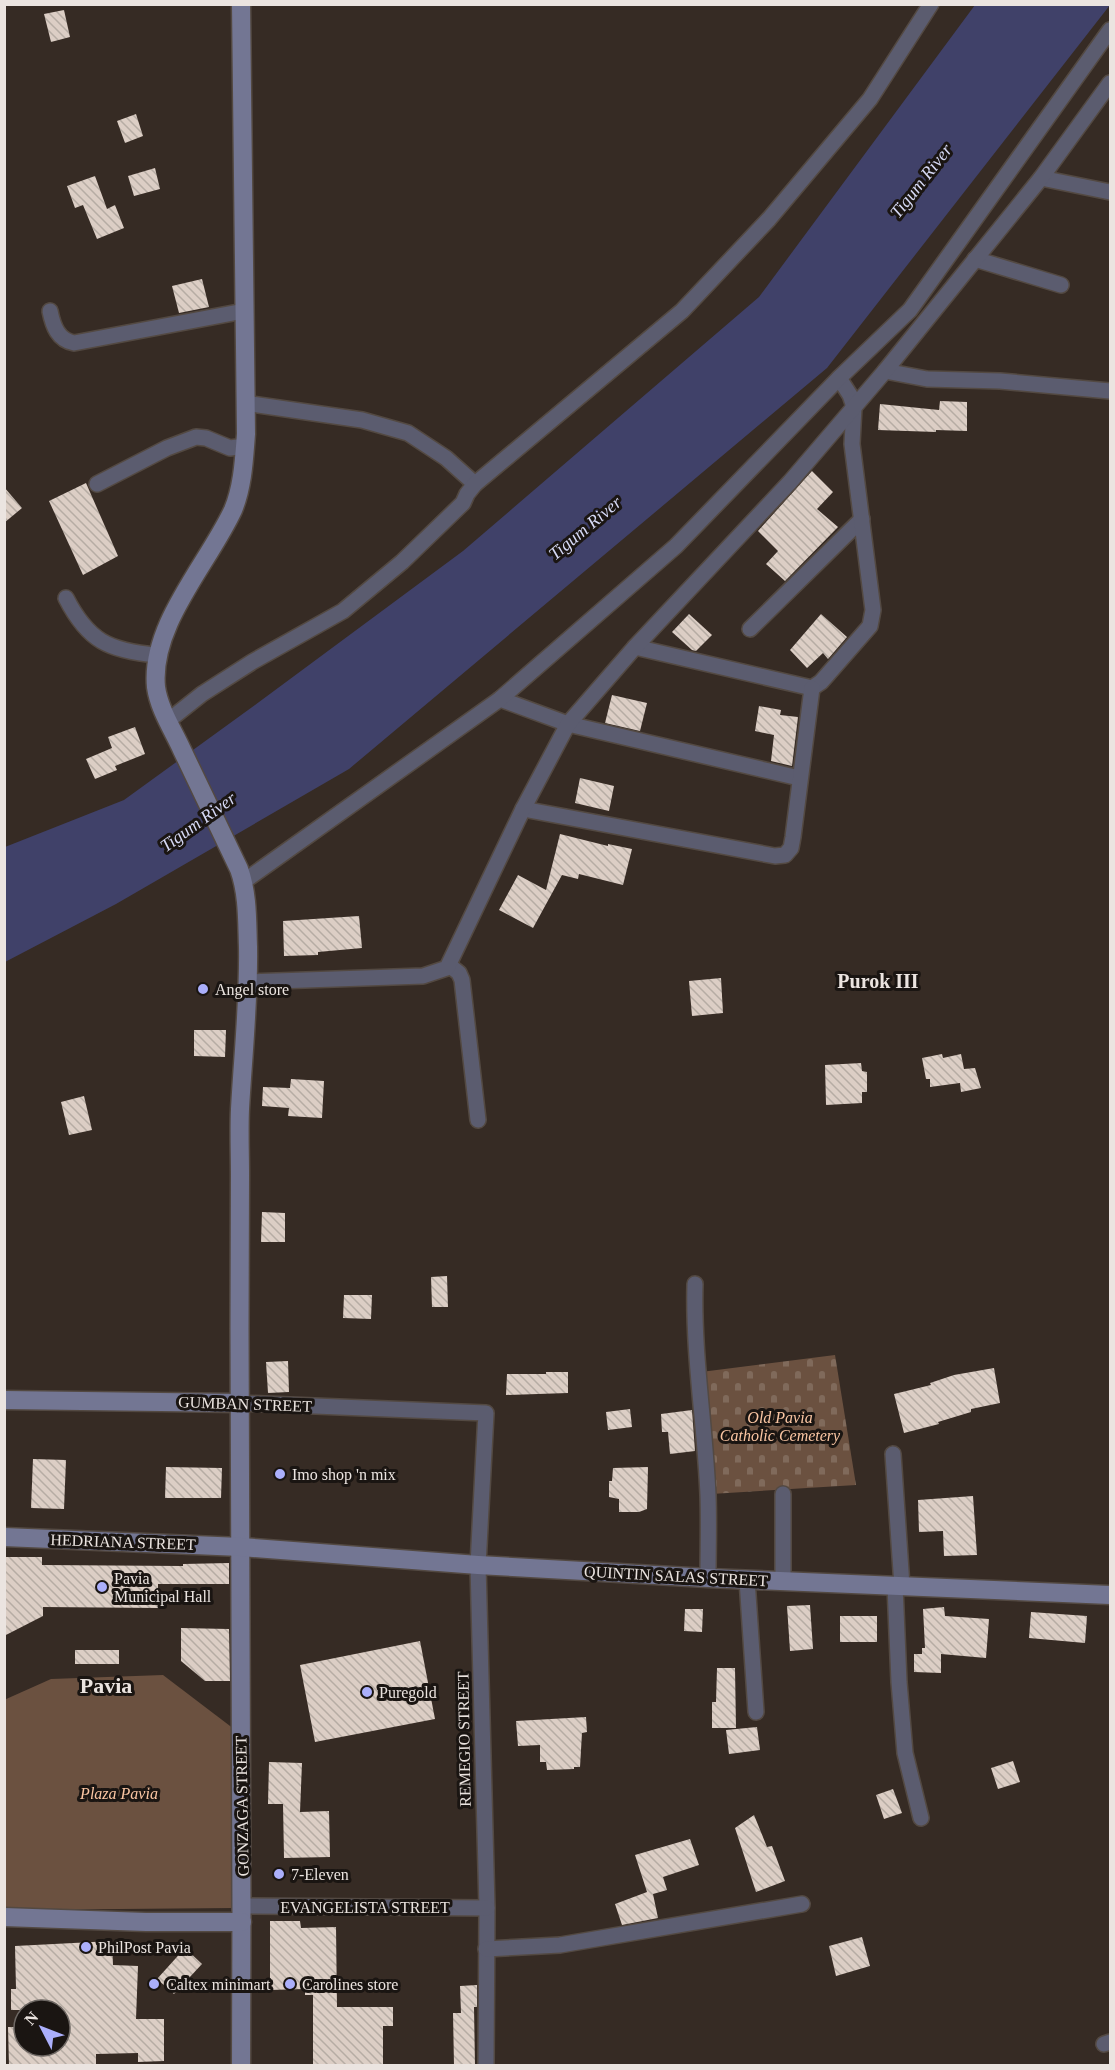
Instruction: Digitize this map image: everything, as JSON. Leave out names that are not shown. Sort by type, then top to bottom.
[{"type":"main road","points":[[241,4],[245,403],[245,446],[241,484],[233,508],[170,621],[157,655],[156,689],[171,727],[241,876]]},
{"type":"main road","name":"GONZAGA STREET","points":[[241,876],[249,982],[240,1113],[241,2066]]},
{"type":"main road","name":"GUMBAN STREET","points":[[4,1400],[239,1403]]},
{"type":"main road","name":"HEDRIANA STREET","points":[[4,1537],[242,1547]]},
{"type":"main road","name":"QUINTIN SALAS STREET","points":[[242,1547],[478,1565],[708,1578],[1110,1595]]},
{"type":"main road","name":"EVANGELISTA STREET","points":[[4,1917],[146,1922],[242,1914]]},
{"type":"street","points":[[171,727],[202,694],[252,662],[343,611],[402,562],[463,503],[476,484],[682,311],[769,219],[870,99],[931,4]]},
{"type":"street","points":[[241,876],[500,699],[676,546],[839,378],[910,310],[1110,30]]},
{"type":"street","points":[[249,982],[423,976],[447,968],[523,808],[567,724],[635,647],[790,482],[885,371],[1041,178],[1103,106],[1110,83]]},
{"type":"street","points":[[1041,178],[1110,192]]},
{"type":"street","points":[[975,259],[1061,285]]},
{"type":"street","points":[[50,311],[53,326],[67,342],[74,343],[244,312]]},
{"type":"street","points":[[885,371],[927,379],[1000,381],[1110,391]]},
{"type":"street","points":[[635,647],[812,688],[821,682],[870,626],[873,619],[852,444],[854,406],[839,378]]},
{"type":"street","points":[[245,403],[362,420],[408,433],[446,458],[476,484]]},
{"type":"street","points":[[97,484],[167,448],[196,437],[206,438],[230,448],[245,446]]},
{"type":"street","points":[[750,629],[862,519]]},
{"type":"street","points":[[66,598],[84,627],[97,639],[122,651],[157,655]]},
{"type":"street","points":[[523,808],[775,856],[785,855],[791,848],[812,688]]},
{"type":"street","points":[[500,699],[567,724],[799,778]]},
{"type":"street","points":[[449,965],[462,980],[478,1120]]},
{"type":"street","points":[[695,1284],[694,1319],[697,1371],[708,1496],[708,1578]]},
{"type":"street","name":"GUMBAN STREET","points":[[239,1403],[486,1413]]},
{"type":"street","name":"REMEGIO STREET","points":[[486,1413],[478,1565],[487,1908],[486,2066]]},
{"type":"street","points":[[893,1454],[899,1586],[899,1682],[905,1753],[921,1818]]},
{"type":"street","points":[[783,1494],[783,1581]]},
{"type":"street","points":[[747,1580],[756,1712]]},
{"type":"street","points":[[486,1949],[560,1944],[802,1904]]},
{"type":"street","name":"EVANGELISTA STREET","points":[[242,1914],[487,1908]]},
{"type":"green space","name":"Old Pavia Catholic Cemetery","points":[[835,1355],[856,1485],[711,1494],[701,1372]]},
{"type":"green space","name":"Plaza Pavia","points":[[163,1675],[234,1729],[234,1908],[5,1910],[4,1700],[51,1679]]},
{"type":"water","name":"Tigum River","points":[[975,5],[1110,5],[827,368],[349,769],[116,904],[5,962],[5,847],[124,800],[255,705],[463,551],[759,297]]},
{"type":"building","points":[[64,10],[70,37],[51,42],[44,14]]},
{"type":"building","points":[[136,114],[143,136],[125,143],[117,121]]},
{"type":"building","points":[[155,168],[160,189],[134,196],[128,176]]},
{"type":"building","points":[[95,176],[107,209],[115,205],[124,228],[97,239],[83,205],[75,208],[67,186]]},
{"type":"building","points":[[202,279],[209,307],[179,313],[172,286]]},
{"type":"building","points":[[940,401],[967,402],[967,431],[878,430],[880,404],[939,410]]},
{"type":"building","points":[[812,471],[833,492],[817,509],[838,527],[785,581],[766,564],[778,551],[758,531]]},
{"type":"building","points":[[86,483],[118,556],[83,575],[49,501]]},
{"type":"building","points":[[4,487],[22,508],[4,523]]},
{"type":"building","points":[[689,614],[712,635],[696,651],[672,632]]},
{"type":"building","points":[[821,614],[847,637],[828,659],[823,653],[807,668],[790,650]]},
{"type":"building","points":[[612,695],[647,703],[640,731],[605,723]]},
{"type":"building","points":[[759,706],[781,710],[780,715],[798,717],[792,766],[771,761],[774,735],[755,731]]},
{"type":"building","points":[[135,727],[145,754],[115,766],[117,770],[95,779],[86,759],[112,748],[108,737]]},
{"type":"building","points":[[580,778],[614,786],[609,811],[575,803]]},
{"type":"building","points":[[560,834],[608,846],[608,844],[632,849],[623,885],[579,874],[578,879],[562,875],[533,928],[499,910],[518,875],[546,890]]},
{"type":"building","points":[[359,916],[362,948],[318,952],[318,955],[284,956],[283,921]]},
{"type":"building","points":[[721,978],[723,1013],[692,1016],[689,981]]},
{"type":"building","points":[[194,1030],[226,1030],[225,1057],[194,1056]]},
{"type":"building","points":[[942,1054],[943,1058],[961,1054],[964,1069],[975,1068],[981,1088],[961,1092],[960,1083],[930,1087],[930,1079],[926,1079],[922,1058]]},
{"type":"building","points":[[861,1063],[862,1071],[867,1072],[867,1092],[862,1092],[862,1103],[826,1105],[825,1065]]},
{"type":"building","points":[[291,1079],[324,1081],[322,1118],[288,1116],[289,1108],[262,1106],[263,1087],[290,1088]]},
{"type":"building","points":[[84,1096],[92,1130],[69,1135],[61,1102]]},
{"type":"building","points":[[262,1212],[285,1213],[285,1242],[261,1242]]},
{"type":"building","points":[[447,1276],[448,1307],[432,1307],[431,1277]]},
{"type":"building","points":[[344,1295],[372,1295],[371,1319],[343,1318]]},
{"type":"building","points":[[288,1361],[289,1392],[268,1393],[266,1362]]},
{"type":"building","points":[[994,1368],[1000,1403],[971,1409],[971,1412],[938,1422],[939,1424],[904,1433],[894,1394],[931,1385],[930,1383],[954,1375]]},
{"type":"building","points":[[546,1372],[568,1372],[568,1393],[506,1395],[507,1374],[546,1374]]},
{"type":"building","points":[[630,1409],[632,1427],[608,1430],[606,1412]]},
{"type":"building","points":[[692,1410],[695,1451],[670,1454],[668,1432],[662,1432],[661,1414]]},
{"type":"building","points":[[33,1459],[66,1460],[64,1509],[31,1508]]},
{"type":"building","points":[[166,1467],[222,1468],[221,1498],[165,1498]]},
{"type":"building","points":[[648,1467],[647,1509],[639,1512],[619,1512],[619,1499],[609,1497],[609,1481],[612,1481],[613,1468]]},
{"type":"building","points":[[973,1496],[977,1555],[944,1556],[943,1531],[919,1532],[918,1500]]},
{"type":"building","points":[[4,1557],[42,1557],[42,1565],[183,1566],[183,1564],[229,1563],[229,1584],[158,1584],[158,1608],[43,1607],[43,1616],[4,1636]]},
{"type":"building","points":[[810,1605],[813,1649],[790,1651],[787,1606]]},
{"type":"building","points":[[944,1607],[945,1616],[989,1619],[986,1658],[941,1654],[941,1673],[914,1672],[914,1654],[922,1654],[922,1648],[925,1648],[923,1609]]},
{"type":"building","points":[[685,1609],[703,1609],[702,1632],[684,1631]]},
{"type":"building","points":[[1031,1612],[1087,1616],[1085,1643],[1029,1638]]},
{"type":"building","points":[[840,1616],[877,1616],[877,1642],[840,1642]]},
{"type":"building","points":[[181,1628],[229,1629],[230,1681],[205,1681],[181,1661]]},
{"type":"building","name":"Puregold","points":[[420,1641],[435,1719],[315,1742],[300,1665]]},
{"type":"building","points":[[75,1650],[119,1650],[119,1664],[75,1664]]},
{"type":"building","points":[[717,1668],[735,1668],[736,1728],[712,1728],[712,1702],[716,1702]]},
{"type":"building","points":[[586,1717],[587,1732],[582,1733],[580,1767],[547,1770],[546,1762],[540,1762],[540,1745],[518,1746],[516,1721]]},
{"type":"building","points":[[757,1727],[760,1750],[729,1754],[726,1730]]},
{"type":"building","points":[[1013,1761],[1020,1782],[998,1789],[991,1768]]},
{"type":"building","points":[[269,1762],[302,1763],[300,1812],[329,1811],[330,1857],[284,1858],[283,1804],[268,1804]]},
{"type":"building","points":[[893,1789],[902,1813],[884,1819],[876,1795]]},
{"type":"building","points":[[754,1815],[767,1847],[772,1846],[785,1881],[756,1892],[735,1828]]},
{"type":"building","points":[[690,1839],[699,1865],[663,1877],[667,1890],[653,1894],[658,1918],[622,1925],[615,1904],[647,1892],[635,1855]]},
{"type":"building","points":[[270,1921],[300,1921],[301,1928],[336,1927],[337,2007],[393,2007],[393,2026],[383,2026],[383,2066],[313,2066],[313,1995],[305,1995],[305,1989],[270,1990]]},
{"type":"building","points":[[862,1937],[870,1966],[836,1976],[829,1946]]},
{"type":"building","points":[[112,1941],[113,1965],[138,1966],[136,2019],[164,2019],[164,2061],[138,2062],[138,2053],[96,2054],[96,2066],[9,2066],[8,2027],[12,2027],[12,2058],[72,2058],[72,1998],[12,1998],[11,2010],[11,1989],[16,1989],[15,1946]]},
{"type":"building","points":[[185,1948],[202,1964],[174,1994],[157,1979]]},
{"type":"building","points":[[477,1985],[477,2007],[474,2007],[475,2066],[454,2066],[453,2013],[461,2013],[460,1986]]},
{"type":"place","name":"Angel store","points":[[203,989]]},
{"type":"place","name":"Imo shop 'n mix","points":[[280,1474]]},
{"type":"place","name":"Pavia Municipal Hall","points":[[102,1587]]},
{"type":"place","name":"Puregold","points":[[367,1692]]},
{"type":"place","name":"7-Eleven","points":[[279,1874]]},
{"type":"place","name":"PhilPost Pavia","points":[[86,1947]]},
{"type":"place","name":"Caltex minimart","points":[[154,1984]]},
{"type":"place","name":"Carolines store","points":[[290,1984]]},
{"type":"district","name":"Purok III","points":[[878,981]]},
{"type":"district","name":"Pavia","points":[[106,1685]]}]
